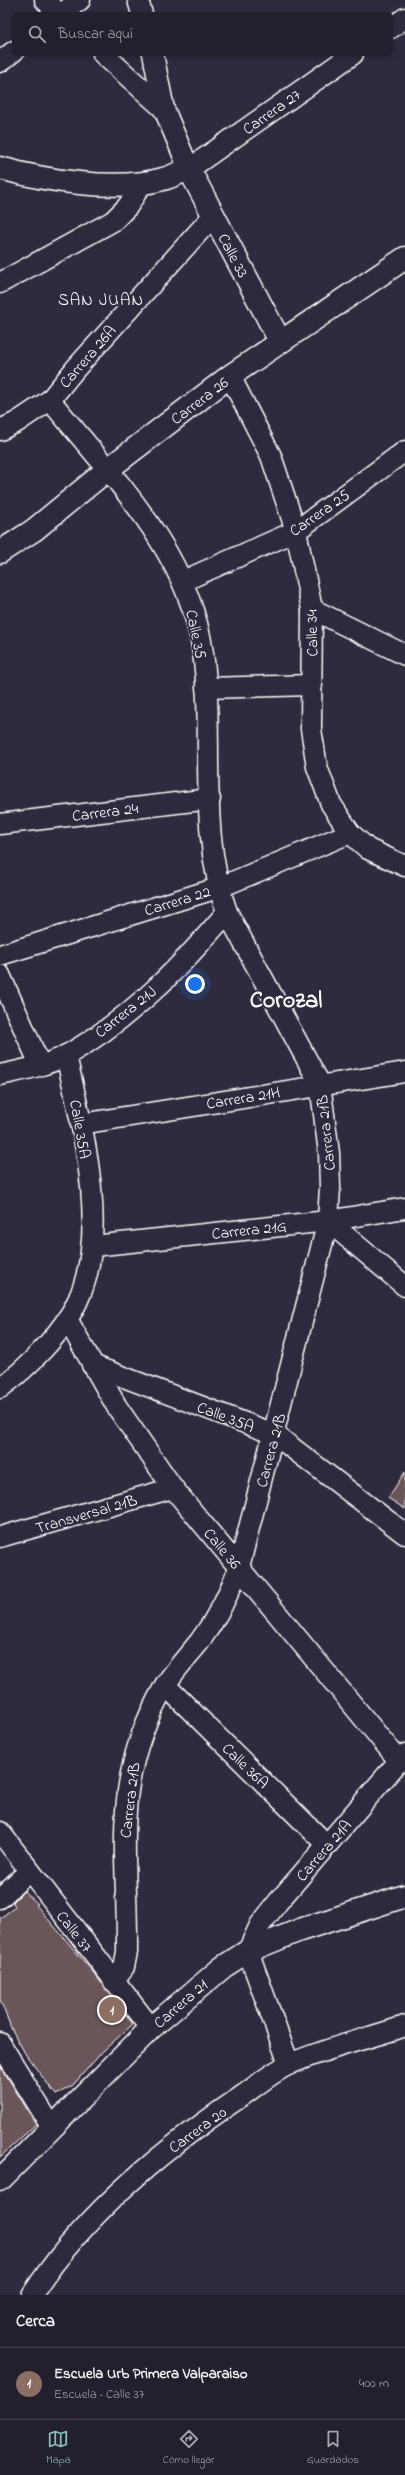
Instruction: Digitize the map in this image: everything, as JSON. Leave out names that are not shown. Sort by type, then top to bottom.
[{"type":"street","points":[[45,0],[58,12]]},
{"type":"street","points":[[63,12],[80,0]]},
{"type":"street","points":[[138,0],[141,12]]},
{"type":"street","points":[[393,27],[405,18]]},
{"type":"street","points":[[0,62],[12,53]]},
{"type":"street","points":[[105,56],[164,109]]},
{"type":"street","name":"Calle 33","points":[[153,56],[164,109],[189,169],[280,341]]},
{"type":"street","name":"Carrera 27","points":[[189,169],[350,56]]},
{"type":"street","points":[[0,168],[63,181],[103,184],[142,182],[163,179],[189,169]]},
{"type":"street","points":[[0,283],[113,221],[128,206],[142,182]]},
{"type":"street","name":"Carrera 26A","points":[[0,430],[17,422],[50,400],[76,368],[213,216]]},
{"type":"street","name":"Carrera 26","points":[[0,552],[34,530],[106,470],[230,376],[405,258]]},
{"type":"street","name":"Calle 34","points":[[230,376],[271,456],[296,531],[312,609],[311,729],[318,767],[331,804],[350,833],[368,849],[405,866]]},
{"type":"street","name":"Calle 35","points":[[50,400],[143,514],[164,545],[183,581],[197,621],[203,654],[206,688],[212,854],[218,888],[227,912]]},
{"type":"street","name":"Carrera 25","points":[[183,581],[296,531],[405,451]]},
{"type":"street","points":[[312,609],[405,655]]},
{"type":"street","points":[[206,688],[312,685]]},
{"type":"street","name":"Carrera 24","points":[[0,824],[210,799]]},
{"type":"street","name":"Carrera 22","points":[[0,956],[218,888],[350,833]]},
{"type":"street","name":"Carrera 21J","points":[[0,1075],[40,1065],[66,1055],[125,1016],[156,989],[193,952],[227,912]]},
{"type":"street","name":"Carrera 21B","points":[[113,1981],[124,1967],[127,1952],[124,1818],[128,1783],[146,1722],[165,1686],[215,1620],[229,1596],[239,1567],[328,1221],[330,1187],[329,1153],[320,1084],[227,912]]},
{"type":"street","points":[[0,975],[40,1065]]},
{"type":"street","name":"Calle 35A","points":[[66,1055],[81,1124],[90,1185],[92,1246],[86,1277],[78,1300],[67,1319]]},
{"type":"street","name":"Carrera 21H","points":[[81,1124],[320,1084],[405,1072]]},
{"type":"street","name":"Carrera 21G","points":[[92,1246],[328,1221],[405,1208]]},
{"type":"street","points":[[328,1221],[405,1286]]},
{"type":"street","points":[[0,1388],[40,1352],[67,1319]]},
{"type":"street","name":"Calle 36","points":[[67,1319],[117,1408],[173,1488],[402,1758]]},
{"type":"street","name":"Calle 35A","points":[[92,1365],[274,1434],[405,1534]]},
{"type":"street","name":"Transversal 21B","points":[[0,1537],[173,1488]]},
{"type":"street","name":"Calle 36A","points":[[165,1686],[327,1845]]},
{"type":"street","name":"Carrera 21A","points":[[248,1951],[260,1925],[402,1758]]},
{"type":"street","name":"Calle 37","points":[[0,1832],[113,1981],[151,2028]]},
{"type":"street","points":[[0,1898],[29,1871]]},
{"type":"street","name":"Carrera 21","points":[[0,2180],[151,2028],[223,1967],[248,1951],[300,1930],[405,1896]]},
{"type":"street","points":[[248,1951],[289,2064]]},
{"type":"street","name":"Carrera 20","points":[[32,2295],[43,2278],[95,2217],[146,2167],[192,2130],[289,2064],[405,2026]]},
{"type":"street","points":[[0,2043],[52,2127]]},
{"type":"building","points":[[405,1472],[405,1509],[388,1498]]},
{"type":"building","points":[[24,1891],[38,1904],[36,1905],[93,1972],[133,2024],[103,2051],[73,2085],[56,2095],[26,2055],[12,2030],[0,2000],[0,1918],[15,1907],[13,1902]]},
{"type":"building","points":[[0,2065],[36,2124],[0,2157]]},
{"type":"place","name":"Escuela Urb Primera Valparaiso","points":[[112,2010]]},
{"type":"district","name":"SAN JUAN","points":[[101,299]]},
{"type":"district","name":"Corozal","points":[[286,999]]}]
